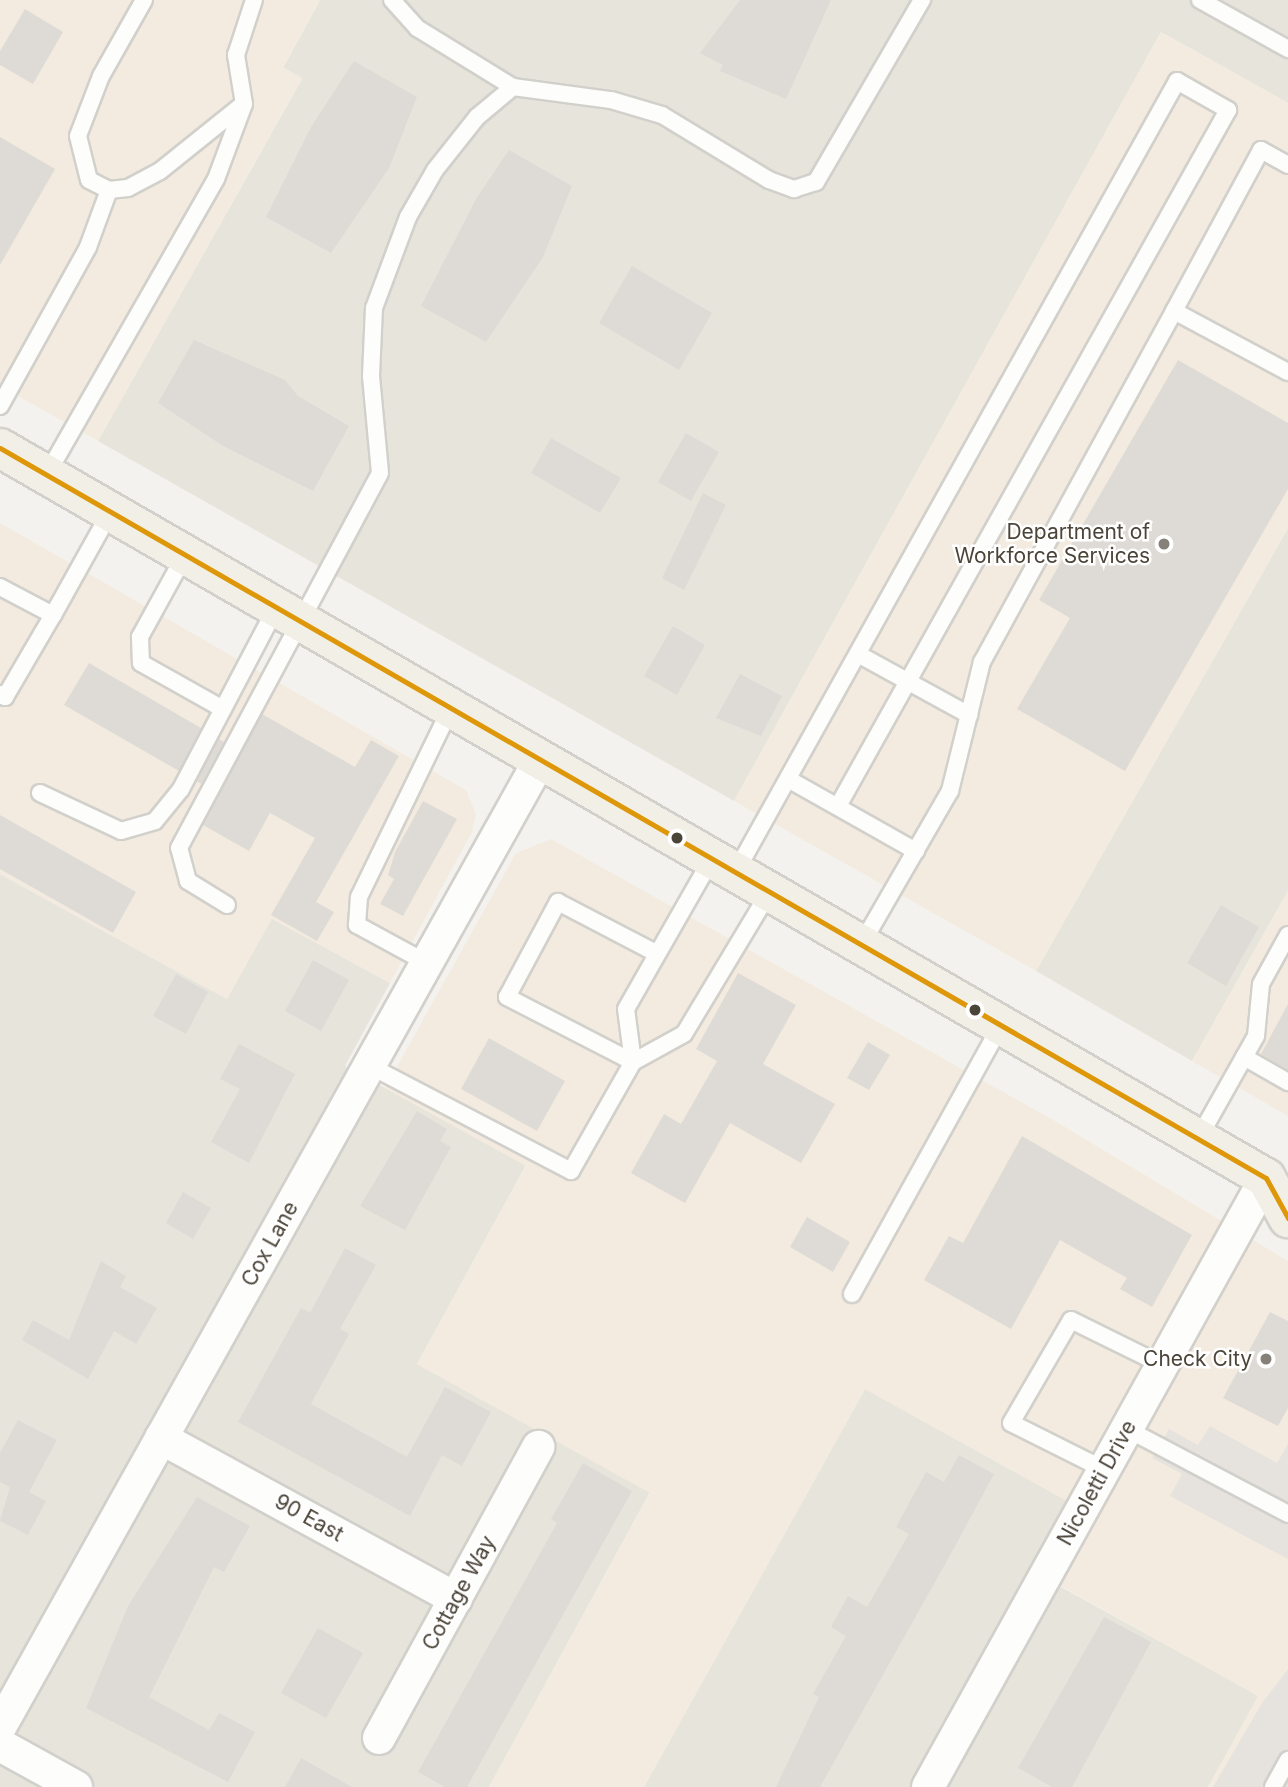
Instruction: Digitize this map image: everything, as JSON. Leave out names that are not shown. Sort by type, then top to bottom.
[{"type":"main road","points":[[0,448],[290,614],[722,869],[1198,1139],[1277,1177],[1288,1218]]},
{"type":"street","name":"Cox Lane","points":[[0,1727],[540,760]]},
{"type":"street","name":"Nicoletti Drive","points":[[928,1787],[1162,1365],[1277,1177]]},
{"type":"street","name":"90 East","points":[[161,1438],[456,1599]]},
{"type":"street","name":"Cottage Way","points":[[379,1738],[538,1447]]},
{"type":"street","points":[[0,1745],[76,1787]]},
{"type":"lane","points":[[144,0],[101,76],[78,136],[89,180],[109,190],[160,171],[244,104]]},
{"type":"lane","points":[[47,474],[216,179],[244,104],[236,55],[254,0]]},
{"type":"lane","points":[[392,0],[417,28],[513,87],[611,100],[662,115],[769,180],[794,189],[816,182],[832,161],[922,0]]},
{"type":"lane","points":[[1200,0],[1288,49]]},
{"type":"lane","points":[[633,1062],[626,1009],[656,953],[788,779],[1177,81],[1228,110],[838,806]]},
{"type":"lane","points":[[40,793],[104,826],[138,829],[167,810],[223,709],[290,614],[380,473],[371,376],[374,308],[408,217],[477,117],[513,87]]},
{"type":"lane","points":[[860,947],[950,791],[982,662],[1261,150],[1288,165]]},
{"type":"lane","points":[[0,406],[88,247],[109,190]]},
{"type":"lane","points":[[1174,311],[1288,373]]},
{"type":"lane","points":[[2,699],[111,511]]},
{"type":"lane","points":[[186,554],[140,637],[141,663],[223,709]]},
{"type":"lane","points":[[0,587],[53,615]]},
{"type":"lane","points":[[227,905],[188,881],[178,848],[290,614]]},
{"type":"lane","points":[[858,654],[969,715]]},
{"type":"lane","points":[[427,963],[357,925],[359,897],[450,710]]},
{"type":"lane","points":[[788,779],[916,851]]},
{"type":"lane","points":[[370,1066],[571,1171],[633,1062],[684,1034],[768,894]]},
{"type":"lane","points":[[633,1062],[507,997],[558,902],[656,953]]},
{"type":"lane","points":[[1198,1139],[1256,1036],[1261,984],[1288,934]]},
{"type":"lane","points":[[852,1294],[1000,1027]]},
{"type":"lane","points":[[1244,1057],[1288,1082]]},
{"type":"lane","points":[[1105,1470],[1011,1423],[1071,1320],[1162,1365]]},
{"type":"lane","points":[[1127,1429],[1288,1514]]},
{"type":"lane","points":[[1273,1787],[1288,1760]]},
{"type":"shaded area","points":[[0,0],[320,0],[283,67],[302,78],[98,441],[0,386]]},
{"type":"shaded area","points":[[320,0],[1288,0],[1288,103],[1161,32],[734,801],[98,441],[302,79],[283,68]]},
{"type":"shaded area","points":[[1161,32],[1288,103],[1288,528],[1036,971],[734,801]]},
{"type":"shaded area","points":[[0,523],[466,790],[476,814],[472,832],[390,983],[272,919],[227,999],[0,874]]},
{"type":"shaded area","points":[[1288,528],[1288,891],[1192,1061],[1036,971]]},
{"type":"shaded area","points":[[551,839],[1055,1121],[1288,1261],[1288,1787],[1208,1787],[1258,1696],[1061,1586],[1098,1518],[865,1389],[644,1787],[489,1787],[650,1493],[417,1364],[526,1166],[385,1088],[516,853]]},
{"type":"shaded area","points":[[0,874],[227,999],[271,918],[390,983],[345,1066],[526,1165],[417,1364],[650,1492],[489,1787],[0,1787]]},
{"type":"shaded area","points":[[1288,891],[1288,1116],[1192,1061]]},
{"type":"shaded area","points":[[865,1389],[1098,1518],[1061,1587],[1259,1696],[1208,1787],[644,1787]]},
{"type":"shaded area","points":[[1210,1426],[1277,1463],[1288,1444],[1288,1559],[1170,1496],[1182,1474],[1152,1458],[1169,1429],[1198,1445]]},
{"type":"shaded area","points":[[1288,1669],[1288,1787],[1213,1787],[1262,1703]]},
{"type":"building","points":[[740,0],[831,0],[786,99],[720,71],[723,65],[700,53]]},
{"type":"building","points":[[25,9],[63,32],[33,84],[0,65],[0,51]]},
{"type":"building","points":[[354,61],[417,97],[389,168],[331,253],[266,217],[311,127]]},
{"type":"building","points":[[0,137],[55,169],[0,265]]},
{"type":"building","points":[[509,150],[572,186],[543,257],[486,342],[421,306],[476,199]]},
{"type":"building","points":[[632,266],[712,313],[679,370],[599,323]]},
{"type":"building","points":[[194,340],[285,380],[298,396],[349,426],[313,491],[223,446],[158,403]]},
{"type":"building","name":"Department of Workforce Services","points":[[1178,360],[1288,423],[1288,489],[1125,771],[1017,709],[1070,618],[1039,600]]},
{"type":"building","points":[[686,433],[719,452],[691,501],[658,482]]},
{"type":"building","points":[[551,438],[621,478],[600,513],[531,473]]},
{"type":"building","points":[[703,493],[726,505],[684,590],[662,578]]},
{"type":"building","points":[[673,626],[705,645],[677,695],[644,676]]},
{"type":"building","points":[[89,663],[201,728],[179,771],[64,705]]},
{"type":"building","points":[[740,674],[782,696],[761,736],[716,718]]},
{"type":"building","points":[[262,714],[355,767],[371,740],[399,756],[316,902],[334,912],[317,941],[271,915],[315,838],[270,813],[249,851],[203,825]]},
{"type":"building","points":[[219,739],[224,742],[201,784],[197,781]]},
{"type":"building","points":[[423,801],[457,819],[403,916],[380,904],[394,879],[388,875],[395,852]]},
{"type":"building","points":[[0,815],[136,892],[113,933],[0,869]]},
{"type":"building","points":[[1221,905],[1259,927],[1226,986],[1187,963]]},
{"type":"building","points":[[313,960],[349,980],[321,1031],[285,1011]]},
{"type":"building","points":[[738,973],[796,1005],[763,1064],[835,1104],[801,1163],[730,1123],[685,1203],[631,1173],[664,1114],[681,1124],[717,1061],[696,1049]]},
{"type":"building","points":[[176,974],[208,992],[186,1034],[153,1016]]},
{"type":"building","points":[[1288,1004],[1288,1070],[1261,1054]]},
{"type":"building","points":[[489,1038],[565,1081],[537,1131],[461,1089]]},
{"type":"building","points":[[868,1042],[890,1055],[869,1090],[847,1078]]},
{"type":"building","points":[[239,1044],[295,1074],[249,1163],[211,1142],[240,1089],[220,1079]]},
{"type":"building","points":[[417,1111],[447,1129],[440,1141],[451,1147],[405,1230],[360,1206]]},
{"type":"building","points":[[1022,1136],[1192,1235],[1152,1307],[1120,1289],[1127,1278],[1060,1240],[1011,1329],[924,1280],[949,1236],[963,1243]]},
{"type":"building","points":[[183,1192],[211,1208],[193,1239],[166,1223]]},
{"type":"building","points":[[807,1217],[850,1242],[833,1272],[790,1247]]},
{"type":"building","points":[[345,1248],[376,1265],[340,1329],[349,1334],[311,1404],[407,1457],[445,1387],[491,1412],[462,1466],[442,1455],[410,1516],[238,1422],[301,1308],[310,1313]]},
{"type":"building","points":[[101,1261],[126,1276],[120,1287],[157,1308],[136,1344],[114,1331],[88,1379],[22,1340],[33,1320],[69,1340]]},
{"type":"building","name":"Check City","points":[[1270,1312],[1288,1321],[1288,1408],[1278,1426],[1223,1398]]},
{"type":"building","points":[[18,1420],[57,1440],[29,1492],[46,1501],[28,1535],[0,1521],[10,1487],[0,1482],[0,1453]]},
{"type":"building","points":[[959,1455],[994,1474],[953,1550],[820,1787],[776,1787],[819,1697],[813,1694],[846,1636],[831,1627],[848,1596],[867,1607],[909,1534],[896,1527],[926,1472],[944,1482]]},
{"type":"building","points":[[583,1463],[632,1491],[467,1787],[445,1787],[418,1772],[557,1523],[551,1519]]},
{"type":"building","points":[[197,1497],[250,1526],[224,1572],[214,1567],[149,1697],[209,1730],[219,1713],[255,1732],[228,1782],[86,1708],[128,1606]]},
{"type":"building","points":[[1104,1617],[1151,1642],[1072,1787],[1052,1787],[1018,1768]]},
{"type":"building","points":[[318,1628],[363,1653],[326,1718],[281,1693]]},
{"type":"building","points":[[301,1758],[352,1787],[285,1787]]},
{"type":"transit line","points":[[0,448],[1266,1178],[1288,1218]]},
{"type":"place","name":"Department of Workforce Services","points":[[1164,544]]},
{"type":"place","name":"Check City","points":[[1266,1359]]}]
